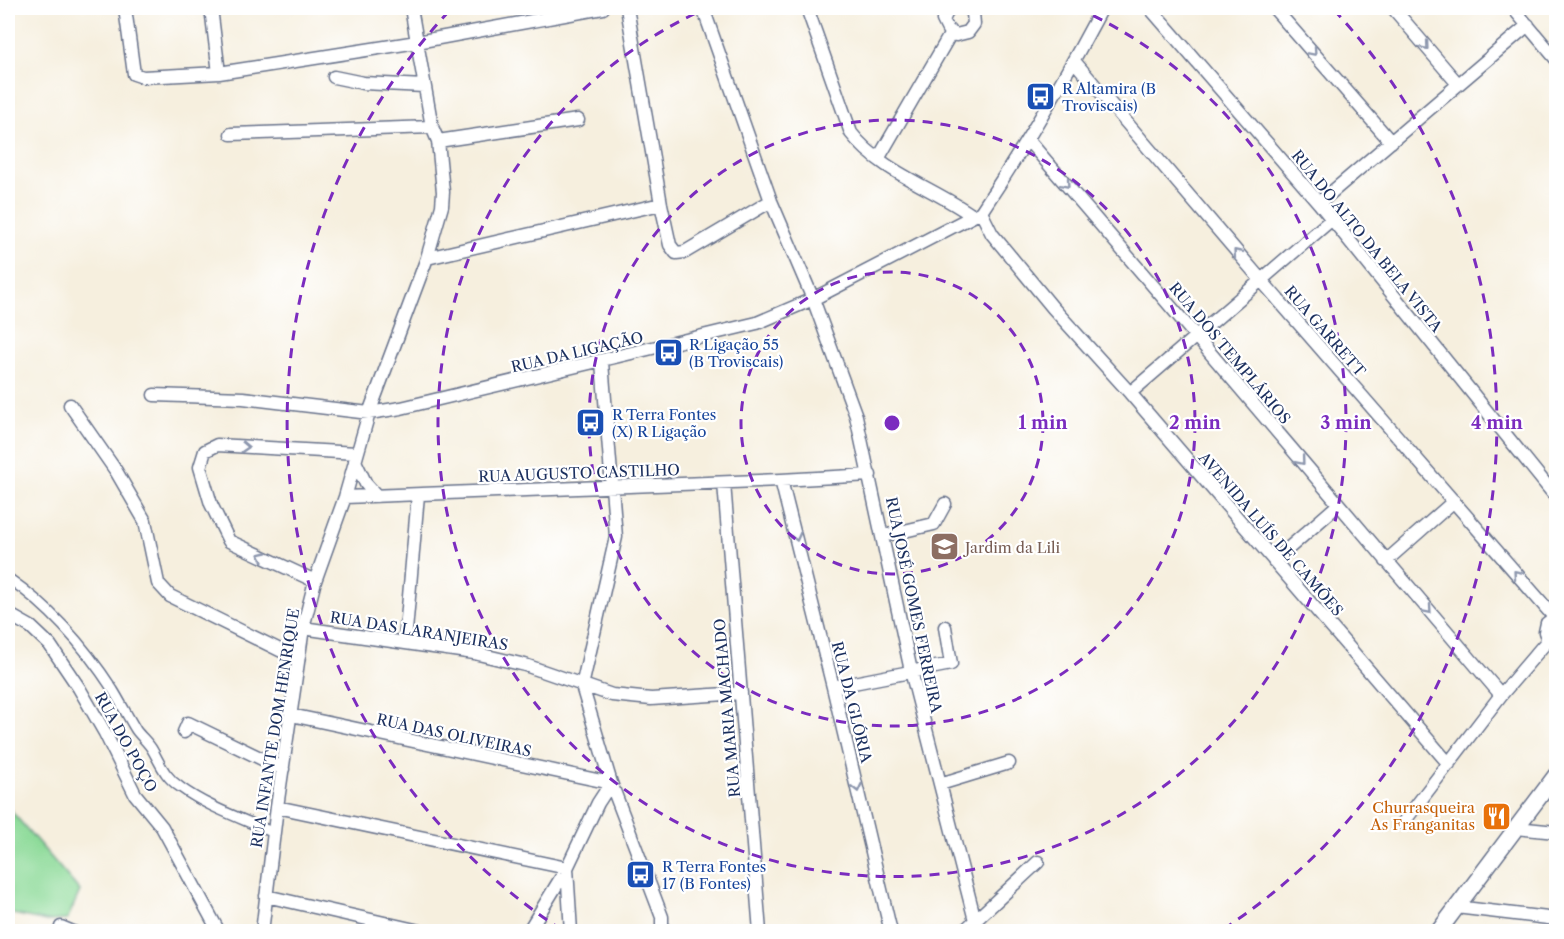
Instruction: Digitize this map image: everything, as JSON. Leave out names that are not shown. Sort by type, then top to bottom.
[{"type":"street","points":[[125,8],[134,74],[143,77],[219,73],[417,42],[603,8]]},
{"type":"street","points":[[211,8],[219,73]]},
{"type":"street","name":"RUA INFANTE DOM HENRIQUE","points":[[261,930],[298,659],[315,580],[345,497],[369,412],[427,258],[442,206],[443,192],[438,141],[432,127],[411,8]]},
{"type":"street","points":[[627,8],[670,245],[676,253],[685,252],[771,201]]},
{"type":"street","name":"RUA JOSÉ GOMES FERREIRA","points":[[704,8],[771,201],[813,299],[856,416],[911,671],[976,926]]},
{"type":"street","points":[[807,8],[851,133],[862,148],[959,207],[977,214],[1028,140],[1102,8]]},
{"type":"street","points":[[949,8],[944,20],[945,25],[951,33],[962,34],[971,28],[974,19],[973,13],[968,8]]},
{"type":"street","name":"RUA DO ALTO DA BELA VISTA","points":[[1150,8],[1319,203],[1557,497]]},
{"type":"street","points":[[1274,8],[1391,142]]},
{"type":"street","points":[[1393,8],[1458,84]]},
{"type":"street","points":[[1513,8],[1557,59]]},
{"type":"street","points":[[1319,203],[1528,25]]},
{"type":"street","points":[[878,159],[951,33]]},
{"type":"street","name":"RUA GARRETT","points":[[1074,61],[1261,280],[1556,618]]},
{"type":"street","points":[[334,77],[363,83],[424,86]]},
{"type":"street","points":[[438,141],[578,120]]},
{"type":"street","points":[[231,134],[432,127]]},
{"type":"street","name":"RUA DOS TEMPLÁRIOS","points":[[1028,140],[1197,335],[1338,505],[1501,695]]},
{"type":"street","points":[[427,258],[661,204]]},
{"type":"street","name":"RUA DA LIGAÇÃO","points":[[154,395],[243,398],[369,412],[401,408],[602,362],[757,323],[813,299],[977,214]]},
{"type":"street","name":"AVENIDA LUÍS DE CAMÕES","points":[[977,214],[1013,260],[1449,764]]},
{"type":"street","points":[[1130,393],[1332,219]]},
{"type":"street","points":[[602,362],[616,537],[582,686],[611,783],[662,916],[662,932]]},
{"type":"street","points":[[70,405],[116,471],[145,521],[158,583],[170,596],[298,659]]},
{"type":"street","points":[[315,580],[229,541],[211,504],[200,467],[205,452],[217,445],[356,457],[366,484],[377,496]]},
{"type":"street","name":"RUA AUGUSTO CASTILHO","points":[[345,497],[724,483],[870,475]]},
{"type":"street","name":"RUA DA GLÓRIA","points":[[781,480],[891,932]]},
{"type":"street","name":"RUA MARIA MACHADO","points":[[724,483],[760,932]]},
{"type":"street","points":[[405,642],[418,495]]},
{"type":"street","points":[[1386,561],[1454,501]]},
{"type":"street","points":[[883,536],[934,524],[945,504]]},
{"type":"street","points":[[1274,561],[1338,505]]},
{"type":"street","points":[[8,578],[48,610],[85,651],[138,732],[153,750],[159,767],[179,787],[274,833]]},
{"type":"street","name":"RUA DO POÇO","points":[[8,614],[31,627],[50,645],[79,688],[105,732],[135,794],[162,827],[219,932]]},
{"type":"street","points":[[1403,823],[1501,695],[1552,642],[1545,632],[1547,623],[1556,618]]},
{"type":"street","points":[[833,687],[951,664],[945,627]]},
{"type":"street","name":"RUA DAS LARANJEIRAS","points":[[303,628],[474,653],[525,665],[612,695],[651,699],[741,693]]},
{"type":"street","name":"RUA DAS OLIVEIRAS","points":[[291,715],[611,783]]},
{"type":"street","points":[[184,732],[188,723],[283,769]]},
{"type":"street","points":[[940,784],[1009,763]]},
{"type":"street","points":[[1438,932],[1555,773]]},
{"type":"street","points":[[528,932],[567,868],[598,803],[611,783]]},
{"type":"street","points":[[277,807],[567,868]]},
{"type":"street","points":[[1516,828],[1557,832]]},
{"type":"street","points":[[963,932],[976,926],[1038,862]]},
{"type":"street","points":[[567,868],[571,932]]},
{"type":"street","points":[[550,895],[569,902]]},
{"type":"street","points":[[266,896],[424,932]]},
{"type":"street","points":[[1456,907],[1557,919]]},
{"type":"green space","points":[[8,807],[80,891],[67,920],[46,921],[8,913]]},
{"type":"place","name":"R Altamira (B Troviscais)","points":[[1041,97]]},
{"type":"place","name":"R Ligação 55 (B Troviscais)","points":[[668,353]]},
{"type":"place","name":"R Terra Fontes (X) R Ligação","points":[[591,423]]},
{"type":"place","name":"Jardim da Lili","points":[[944,547]]},
{"type":"place","name":"Churrasqueira As Franganitas","points":[[1496,816]]},
{"type":"place","name":"R Terra Fontes 17 (B Fontes)","points":[[641,875]]}]
